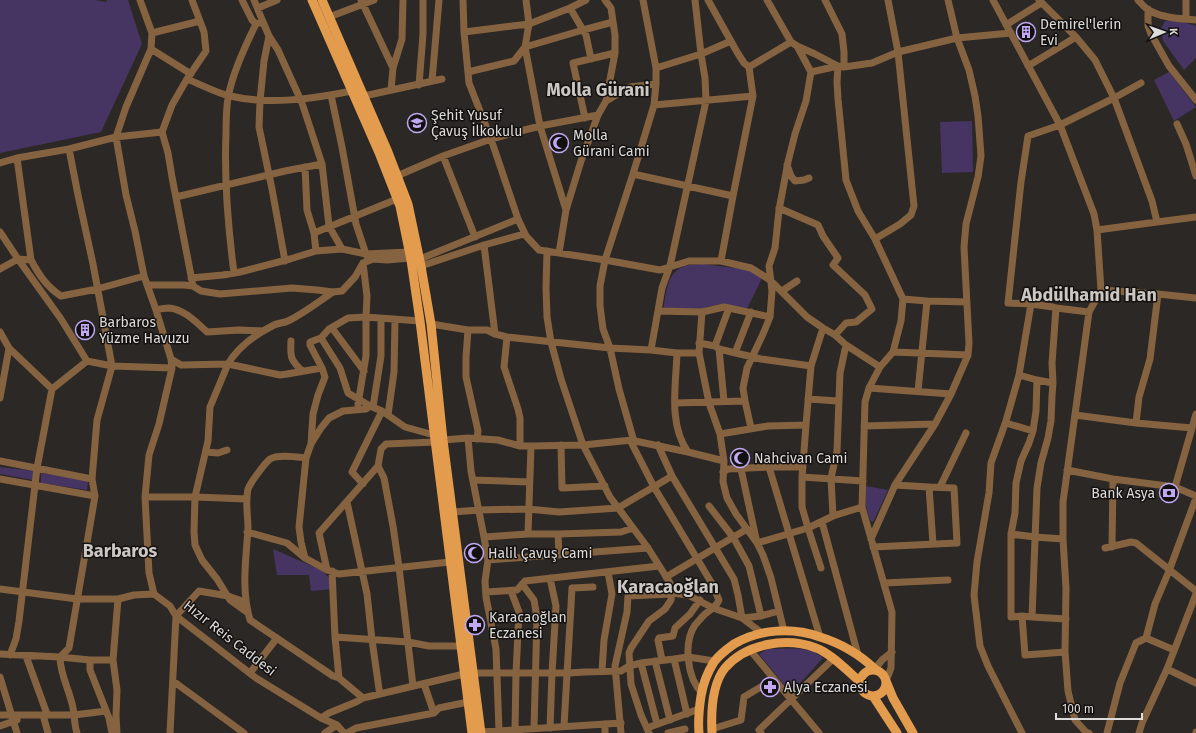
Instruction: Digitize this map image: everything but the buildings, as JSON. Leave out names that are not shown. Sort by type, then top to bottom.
[{"type":"main road","points":[[312,0],[380,155],[400,206],[431,324],[437,439],[453,512],[469,674],[478,733]]},
{"type":"main road","points":[[322,0],[388,152],[408,204],[415,259],[420,321],[437,439],[450,562],[461,646],[469,674],[468,702],[478,733]]},
{"type":"main road","points":[[699,733],[699,709],[702,693],[704,684],[714,661],[726,649],[742,639],[762,633],[784,631],[804,633],[820,637],[841,646],[858,655],[883,674],[893,698],[913,733]]},
{"type":"main road","points":[[712,731],[714,695],[719,680],[725,668],[738,656],[750,650],[773,644],[795,643],[817,648],[833,659],[860,682]]},
{"type":"main road","points":[[875,669],[867,671],[863,674],[860,686],[865,694],[873,696],[882,693],[886,686],[886,682]]},
{"type":"main road","points":[[873,696],[897,733]]},
{"type":"street","points":[[0,589],[78,600],[118,599],[134,595],[154,594],[149,573],[144,497],[149,455],[160,424],[172,368],[171,359],[144,276],[126,195],[116,137],[126,107],[151,49],[152,33],[140,0]]},
{"type":"street","points":[[192,0],[204,32],[206,51],[172,105],[162,132],[168,153],[193,286]]},
{"type":"street","points":[[242,0],[252,20],[259,23],[278,50],[300,99],[322,164],[329,226],[342,249]]},
{"type":"street","points":[[234,273],[228,225],[225,161],[228,96],[241,59],[259,23],[258,8],[254,0]]},
{"type":"street","points":[[258,8],[277,0]]},
{"type":"street","points":[[329,17],[362,2],[374,0]]},
{"type":"street","points":[[391,90],[393,68],[402,39],[403,0]]},
{"type":"street","points":[[419,84],[423,34],[423,0]]},
{"type":"street","points":[[432,81],[439,0]]},
{"type":"street","points":[[463,0],[464,32],[469,83],[524,234],[539,250],[660,270],[689,261],[721,261],[751,268],[770,280],[807,317],[835,334],[846,345],[880,367]]},
{"type":"street","points":[[526,0],[529,24],[525,47],[540,126],[566,210]]},
{"type":"street","points":[[464,32],[529,24],[586,0]]},
{"type":"street","points":[[559,253],[566,210],[598,115],[606,101],[615,53],[614,22],[611,8],[605,0]]},
{"type":"street","points":[[643,0],[656,68],[654,106],[605,260],[600,286],[600,306],[603,329],[610,348],[632,440],[654,487],[711,582],[719,600],[717,605],[704,615],[691,633],[688,648],[688,657],[692,674],[697,689],[702,693]]},
{"type":"street","points":[[651,350],[662,288],[670,266],[706,101],[705,78],[695,0]]},
{"type":"street","points":[[708,0],[731,41],[744,62],[749,67],[753,96],[721,261]]},
{"type":"street","points":[[752,428],[744,401],[743,388],[747,368],[770,317],[772,290],[769,266],[775,248],[779,208],[787,165],[806,101],[811,72],[767,0]]},
{"type":"street","points":[[825,0],[842,34],[844,52],[837,82],[846,180],[858,211],[875,239],[903,299],[901,321],[893,352],[880,367],[869,388],[865,402],[862,507],[892,612],[891,668],[886,682]]},
{"type":"street","points":[[832,0],[834,19]]},
{"type":"street","points":[[875,239],[900,224],[911,215],[914,206],[903,90],[898,52],[888,0]]},
{"type":"street","points":[[871,539],[895,484],[935,424],[951,394],[968,355],[969,343],[964,247],[966,224],[982,156],[975,96],[969,70],[956,38],[948,0]]},
{"type":"street","points":[[992,0],[1060,125],[1094,214],[1097,230],[1101,290],[1089,312],[1063,502],[1063,539],[1066,588],[1065,652],[1068,691],[1075,720],[1087,733]]},
{"type":"street","points":[[1138,0],[1148,10],[1161,15],[1196,20]]},
{"type":"street","points":[[1186,0],[1186,19]]},
{"type":"street","points":[[362,2],[393,68]]},
{"type":"street","points":[[1006,25],[1040,2],[1076,37],[1095,60],[1114,98],[1152,201],[1157,222]]},
{"type":"street","points":[[570,8],[584,30],[591,59]]},
{"type":"street","points":[[1148,10],[1148,26],[1151,34],[1169,66],[1196,100]]},
{"type":"street","points":[[152,33],[200,21]]},
{"type":"street","points":[[468,72],[514,61],[525,47],[614,22]]},
{"type":"street","points":[[811,72],[872,63],[898,52],[956,38],[1011,33]]},
{"type":"street","points":[[269,36],[264,61],[260,101],[260,127],[285,261]]},
{"type":"street","points":[[1028,66],[1076,37]]},
{"type":"street","points":[[656,68],[701,54],[731,41]]},
{"type":"street","points":[[749,67],[794,44]]},
{"type":"street","points":[[794,44],[841,67]]},
{"type":"street","points":[[151,49],[189,76],[228,96],[260,101],[300,99],[352,91]]},
{"type":"street","points":[[585,118],[573,63],[615,53]]},
{"type":"street","points":[[364,96],[442,78]]},
{"type":"street","points":[[1089,312],[1031,304],[1008,303],[1021,182],[1028,136],[1060,125],[1141,83]]},
{"type":"street","points":[[606,101],[630,87],[656,84]]},
{"type":"street","points":[[331,95],[356,224],[366,259],[366,356],[359,400],[355,409]]},
{"type":"street","points":[[654,106],[753,96]]},
{"type":"street","points":[[397,176],[443,156],[490,139],[540,126],[598,115]]},
{"type":"street","points":[[1177,124],[1186,144],[1196,176]]},
{"type":"street","points":[[0,163],[17,158],[69,149],[116,137],[162,132]]},
{"type":"street","points":[[69,149],[112,366],[97,420],[92,479],[95,496],[78,600],[69,648],[60,658],[60,666],[73,707],[75,728],[77,733]]},
{"type":"street","points":[[443,156],[475,237]]},
{"type":"street","points":[[17,158],[31,260],[42,279],[54,292],[61,296],[97,289],[144,276]]},
{"type":"street","points":[[176,197],[269,174],[322,164]]},
{"type":"street","points":[[787,165],[791,176],[795,181],[809,178]]},
{"type":"street","points":[[305,167],[307,210],[314,233],[316,251]]},
{"type":"street","points":[[633,174],[733,196]]},
{"type":"street","points":[[314,233],[397,199]]},
{"type":"street","points":[[779,208],[818,225],[823,236],[838,258],[833,265],[864,295],[872,309],[856,322],[846,323],[835,334]]},
{"type":"street","points":[[1097,230],[1196,217]]},
{"type":"street","points":[[415,259],[475,237],[518,219]]},
{"type":"street","points":[[0,232],[61,319],[87,361],[112,366],[172,368]]},
{"type":"street","points":[[191,278],[234,273],[285,261],[316,251],[342,249],[366,259],[415,259],[524,234]]},
{"type":"street","points":[[484,244],[495,334]]},
{"type":"street","points":[[547,251],[547,317],[551,342],[561,379],[583,445],[618,508],[648,548],[670,583],[672,594],[671,600],[665,609],[649,622],[629,653],[630,684],[648,730],[657,724],[699,709]]},
{"type":"street","points":[[0,269],[18,259],[31,260]]},
{"type":"street","points":[[148,285],[193,286],[201,291],[220,294],[292,288],[332,292],[342,291],[355,276],[366,259]]},
{"type":"street","points":[[782,291],[797,281]]},
{"type":"street","points":[[1101,290],[1196,298]]},
{"type":"street","points":[[248,613],[230,600],[217,579],[202,560],[195,545],[195,497],[208,441],[210,406],[231,358],[253,336],[275,324],[288,321],[312,307],[332,292]]},
{"type":"street","points":[[1136,423],[1139,397],[1150,359],[1158,294]]},
{"type":"street","points":[[903,299],[967,302]]},
{"type":"street","points":[[918,391],[927,301]]},
{"type":"street","points":[[1022,733],[988,666],[980,646],[974,595],[977,562],[989,493],[991,463],[1006,423],[1019,375],[1031,304]]},
{"type":"street","points":[[658,311],[702,312],[724,307],[770,317]]},
{"type":"street","points":[[156,310],[169,308],[178,311],[190,317],[207,332],[239,330],[263,331]]},
{"type":"street","points":[[724,401],[717,348],[729,308]]},
{"type":"street","points":[[1032,617],[1037,488],[1041,463],[1049,432],[1053,383],[1052,363],[1056,308]]},
{"type":"street","points":[[702,312],[699,353],[708,403],[720,434],[724,461],[723,482],[727,498],[736,514],[757,543],[763,555],[771,578],[784,631]]},
{"type":"street","points":[[735,353],[751,312]]},
{"type":"street","points":[[311,444],[313,414],[325,377],[310,342],[321,338],[328,329],[348,318],[366,317],[420,321]]},
{"type":"street","points":[[372,407],[381,356],[381,319]]},
{"type":"street","points":[[363,484],[352,472],[385,413],[394,372],[395,320]]},
{"type":"street","points":[[431,324],[468,330],[487,330],[507,337],[551,342],[610,348],[699,353]]},
{"type":"street","points":[[332,328],[364,371]]},
{"type":"street","points":[[821,568],[802,507],[802,477],[811,366],[823,328]]},
{"type":"street","points":[[468,330],[466,376],[478,431],[477,439]]},
{"type":"street","points":[[0,332],[9,348],[52,389]]},
{"type":"street","points":[[507,337],[504,367],[519,414],[520,446]]},
{"type":"street","points":[[321,338],[340,368],[348,393],[385,413],[410,429],[437,439]]},
{"type":"street","points":[[290,341],[292,360],[302,371]]},
{"type":"street","points":[[699,343],[761,359],[811,366]]},
{"type":"street","points":[[833,516],[831,478],[837,451],[840,373],[846,345]]},
{"type":"street","points":[[0,398],[9,348]]},
{"type":"street","points":[[893,352],[968,355]]},
{"type":"street","points":[[678,353],[675,403],[676,427],[688,452]]},
{"type":"street","points":[[171,359],[181,365],[228,364],[280,375],[322,368]]},
{"type":"street","points":[[10,655],[16,639],[37,468],[52,389],[87,361]]},
{"type":"street","points":[[1019,375],[1053,383]]},
{"type":"street","points":[[1037,380],[1036,411],[1033,431],[1021,460],[1016,483],[1015,513],[1011,534],[1011,617],[1022,616],[1066,619]]},
{"type":"street","points":[[869,388],[951,394]]},
{"type":"street","points":[[808,400],[838,401]]},
{"type":"street","points":[[675,403],[744,401]]},
{"type":"street","points":[[305,558],[299,527],[306,458],[311,444],[329,418],[343,411],[372,407]]},
{"type":"street","points":[[1175,487],[1196,414]]},
{"type":"street","points":[[1075,415],[1136,423],[1192,428]]},
{"type":"street","points":[[1006,423],[1033,431]]},
{"type":"street","points":[[864,426],[935,424]]},
{"type":"street","points":[[720,434],[768,426],[806,425]]},
{"type":"street","points":[[940,487],[966,433]]},
{"type":"street","points":[[468,438],[471,472],[488,560],[485,581],[496,649],[499,731]]},
{"type":"street","points":[[339,678],[330,570],[319,532],[378,466],[380,449],[386,444],[437,439],[468,438],[498,440],[520,446],[583,445],[632,440],[724,461]]},
{"type":"street","points":[[561,445],[562,488],[605,486]]},
{"type":"street","points":[[658,445],[672,476],[734,578],[742,618]]},
{"type":"street","points":[[528,534],[531,446]]},
{"type":"street","points":[[206,452],[218,453],[227,450]]},
{"type":"street","points":[[306,458],[285,456],[270,459],[251,482],[248,489],[244,575],[245,602],[250,620],[333,676],[339,678],[363,698]]},
{"type":"street","points":[[0,461],[92,479]]},
{"type":"street","points":[[378,466],[384,478],[400,568],[413,686]]},
{"type":"street","points":[[723,472],[728,470],[769,467],[803,468]]},
{"type":"street","points":[[769,467],[820,637]]},
{"type":"street","points":[[741,469],[757,543]]},
{"type":"street","points":[[1067,470],[1175,487],[1196,497],[1155,604],[1146,638],[1136,643],[1120,683],[1107,733]]},
{"type":"street","points":[[453,512],[528,509],[559,512],[618,508],[672,476]]},
{"type":"street","points":[[802,477],[863,481]]},
{"type":"street","points":[[1113,478],[1108,547],[1131,542],[1136,543],[1196,593],[1194,602],[1167,669],[1142,723],[1139,733]]},
{"type":"street","points":[[0,479],[95,496]]},
{"type":"street","points":[[473,480],[529,482]]},
{"type":"street","points":[[873,547],[957,543],[954,488],[895,484]]},
{"type":"street","points":[[929,487],[933,544]]},
{"type":"street","points":[[144,497],[247,499]]},
{"type":"street","points":[[347,502],[368,594],[372,640],[380,694]]},
{"type":"street","points":[[709,506],[733,537],[749,566],[761,616]]},
{"type":"street","points":[[757,543],[808,528],[833,516],[862,507]]},
{"type":"street","points":[[822,522],[858,655]]},
{"type":"street","points":[[484,537],[528,534],[621,532],[633,528]]},
{"type":"street","points":[[666,576],[747,529]]},
{"type":"street","points":[[247,532],[287,542],[305,558],[339,574],[450,562]]},
{"type":"street","points":[[558,534],[559,555]]},
{"type":"street","points":[[1011,534],[1063,539]]},
{"type":"street","points":[[488,560],[648,548]]},
{"type":"street","points":[[486,592],[517,590],[525,581],[659,566]]},
{"type":"street","points":[[602,671],[604,640],[612,594],[608,572]]},
{"type":"street","points":[[550,578],[556,606],[552,673],[553,729]]},
{"type":"street","points":[[884,583],[948,580]]},
{"type":"street","points":[[522,584],[534,600],[535,606],[536,673],[534,728]]},
{"type":"street","points":[[564,726],[572,588],[593,587]]},
{"type":"street","points":[[170,733],[176,616],[199,591],[228,596],[245,602]]},
{"type":"street","points":[[511,591],[520,612],[516,673],[515,730]]},
{"type":"street","name":"Hızır Reis Caddesi","points":[[154,594],[170,606],[176,616],[256,678],[321,718],[337,725],[345,733]]},
{"type":"street","points":[[621,733],[615,666],[627,612],[628,596],[672,594],[688,595],[713,608],[742,618],[762,633]]},
{"type":"street","points":[[112,733],[110,715],[117,690],[113,660],[118,599]]},
{"type":"street","points":[[670,720],[658,660],[658,640],[660,638],[673,636],[675,628],[690,614],[700,600]]},
{"type":"street","points":[[742,618],[761,616],[779,611]]},
{"type":"street","points":[[1022,616],[1025,655],[1065,652]]},
{"type":"street","points":[[335,637],[408,642],[429,646],[461,646]]},
{"type":"street","points":[[250,673],[277,638]]},
{"type":"street","points":[[1146,638],[1174,650]]},
{"type":"street","points":[[750,650],[819,733]]},
{"type":"street","points":[[875,669],[882,660],[892,652]]},
{"type":"street","points":[[0,654],[90,660],[113,660]]},
{"type":"street","points":[[26,656],[45,714],[48,733]]},
{"type":"street","points":[[321,718],[363,698],[469,674],[621,671],[629,666],[641,663],[688,657],[714,661]]},
{"type":"street","points":[[674,659],[687,714]]},
{"type":"street","points":[[761,733],[759,730],[833,659]]},
{"type":"street","points":[[90,660],[90,670],[118,733]]},
{"type":"street","points":[[641,663],[657,724]]},
{"type":"street","points":[[1167,669],[1196,683]]},
{"type":"street","points":[[0,676],[17,733]]},
{"type":"street","points":[[712,731],[741,720],[744,697],[774,679]]},
{"type":"street","points":[[173,681],[244,733]]},
{"type":"street","points":[[424,684],[434,713]]},
{"type":"street","points":[[345,733],[356,728],[434,713],[439,708],[468,702]]},
{"type":"street","points":[[0,715],[12,718],[45,714],[110,715]]},
{"type":"street","points":[[0,726],[12,718]]},
{"type":"street","points":[[478,733],[515,730],[525,731],[534,728],[553,729],[564,726],[589,729],[605,724],[621,723]]},
{"type":"street","points":[[605,724],[606,733]]},
{"type":"street","points":[[325,733],[337,725]]},
{"type":"street","points":[[668,733],[685,729]]},
{"type":"shaded area","points":[[0,0],[95,0],[106,2],[107,0],[128,0],[142,44],[101,132],[0,153]]},
{"type":"shaded area","points":[[1176,20],[1196,26],[1196,58],[1184,70],[1163,41],[1161,28],[1165,21]]},
{"type":"shaded area","points":[[1169,72],[1196,107],[1174,121],[1154,80]]},
{"type":"shaded area","points":[[972,121],[973,172],[942,173],[940,122]]},
{"type":"shaded area","points":[[702,264],[751,270],[762,278],[747,309],[721,304],[706,307],[700,311],[663,311],[666,292],[673,274],[685,266]]},
{"type":"shaded area","points":[[0,467],[34,471],[33,480],[0,474]]},
{"type":"shaded area","points":[[41,473],[88,480],[87,490],[41,483]]},
{"type":"shaded area","points":[[866,486],[888,490],[873,522],[870,520],[866,507]]},
{"type":"shaded area","points":[[273,549],[323,571],[329,578],[333,589],[311,591],[309,575],[277,575]]},
{"type":"shaded area","points":[[768,649],[805,649],[818,654],[823,658],[791,693],[759,654]]},
{"type":"place","name":"Demirel'lerin Evi","points":[[1026,32]]},
{"type":"place","name":"Şehit Yusuf Çavuş İlkokulu","points":[[417,123]]},
{"type":"place","name":"Molla Gürani Cami","points":[[559,143]]},
{"type":"place","name":"Barbaros Yüzme Havuzu","points":[[85,330]]},
{"type":"place","name":"Nahcivan Cami","points":[[740,458]]},
{"type":"place","name":"Bank Asya","points":[[1169,493]]},
{"type":"place","name":"Halil Çavuş Cami","points":[[474,553]]},
{"type":"place","name":"Karacaoğlan Eczanesi","points":[[475,625]]},
{"type":"place","name":"Alya Eczanesi","points":[[770,687]]},
{"type":"district","name":"Molla Gürani","points":[[598,90]]},
{"type":"district","name":"Abdülhamid Han","points":[[1089,295]]},
{"type":"district","name":"Barbaros","points":[[120,551]]},
{"type":"district","name":"Karacaoğlan","points":[[668,587]]}]
